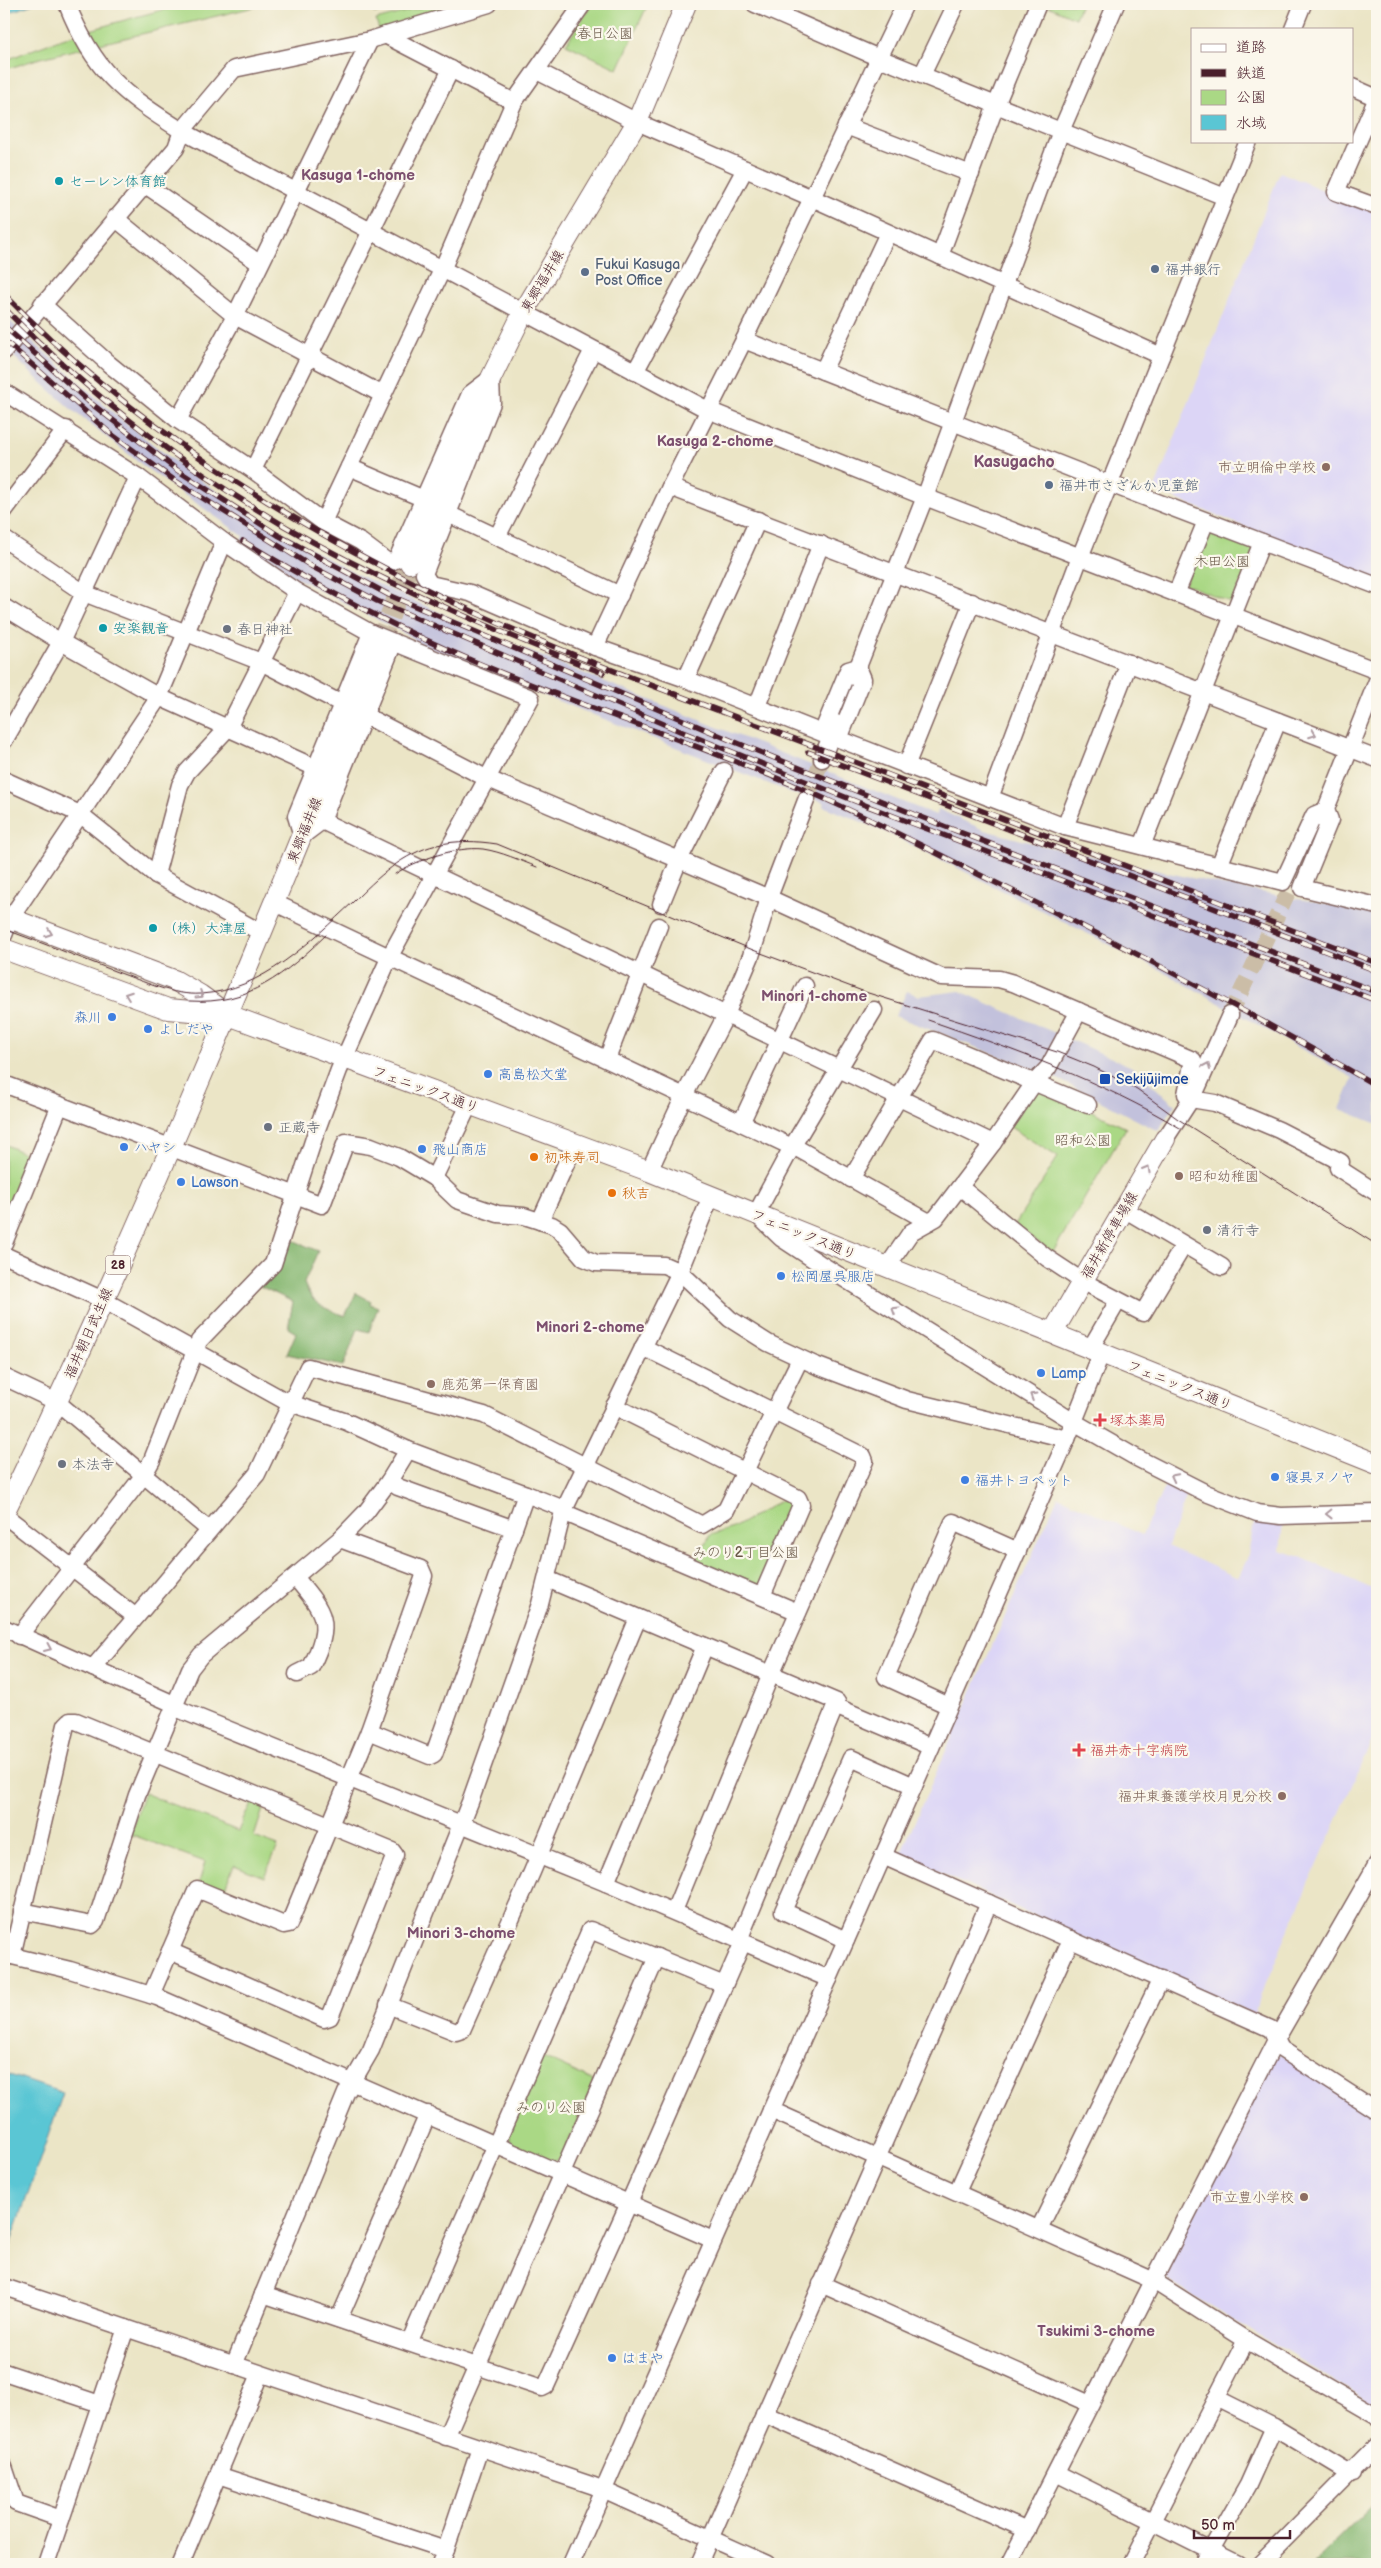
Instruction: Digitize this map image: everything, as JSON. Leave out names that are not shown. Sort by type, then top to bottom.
[{"type":"main road","name":"東郷福井線","points":[[410,563],[491,378],[523,313],[637,122],[686,4]]},
{"type":"main road","name":"東郷福井線","points":[[226,1014],[275,903],[381,640]]},
{"type":"main road","name":"フェニックス通り","points":[[6,923],[174,980],[200,995],[226,1014],[649,1171],[1377,1464]]},
{"type":"main road","name":"フェニックス通り","points":[[4,949],[168,1009],[226,1014]]},
{"type":"main road","name":"福井朝日武生線","points":[[4,1514],[103,1300],[226,1014]]},
{"type":"main road","name":"福井新停車場線","points":[[1052,1332],[1165,1139]]},
{"type":"street","points":[[67,4],[85,44],[108,75],[124,91],[182,131],[708,410],[925,497],[1377,672]]},
{"type":"street","points":[[4,351],[176,148],[182,131],[234,69],[377,38],[489,4]]},
{"type":"street","points":[[323,522],[442,270],[514,102],[583,4]]},
{"type":"street","points":[[756,4],[878,58],[1226,197]]},
{"type":"street","points":[[595,647],[670,487],[744,340],[905,4]]},
{"type":"street","points":[[922,75],[956,4]]},
{"type":"street","points":[[940,256],[1036,4]]},
{"type":"street","points":[[822,759],[925,497],[1061,131],[1116,4]]},
{"type":"street","points":[[1293,28],[1303,4]]},
{"type":"street","points":[[377,38],[451,69],[514,102]]},
{"type":"street","points":[[178,420],[235,316],[295,191],[377,38]]},
{"type":"street","points":[[253,470],[451,69]]},
{"type":"street","points":[[537,71],[637,122],[812,198],[1161,356]]},
{"type":"street","points":[[1354,88],[1377,98],[1336,192],[1377,208]]},
{"type":"street","points":[[846,126],[971,174]]},
{"type":"street","points":[[990,798],[1080,557],[1248,142]]},
{"type":"street","points":[[635,372],[746,170]]},
{"type":"street","points":[[144,184],[259,263]]},
{"type":"street","points":[[115,218],[235,316],[383,395]]},
{"type":"street","points":[[823,371],[888,233]]},
{"type":"street","points":[[42,304],[109,364],[178,420],[253,470],[323,522],[361,542],[383,561],[391,563],[396,559],[470,394],[491,378]]},
{"type":"street","points":[[744,340],[1110,484],[1377,586]]},
{"type":"street","points":[[497,537],[594,350]]},
{"type":"street","points":[[491,378],[492,403],[446,512],[424,574],[430,584],[470,593],[595,647],[686,679],[822,733],[848,670],[858,667]]},
{"type":"street","points":[[4,392],[66,429],[138,477],[224,542],[297,592],[381,640],[531,698],[390,956],[343,1058],[316,1132],[273,1264],[199,1341],[194,1349],[152,1460],[143,1476],[19,1636]]},
{"type":"street","points":[[4,511],[66,429]]},
{"type":"street","points":[[349,467],[424,499]]},
{"type":"street","points":[[4,740],[61,642],[138,477]]},
{"type":"street","points":[[670,487],[1377,759]]},
{"type":"street","points":[[446,512],[620,595]]},
{"type":"street","points":[[686,679],[758,520]]},
{"type":"street","points":[[1176,594],[1206,521]]},
{"type":"street","points":[[4,539],[84,593],[262,662],[342,704]]},
{"type":"street","points":[[6,923],[159,697],[224,542]]},
{"type":"street","points":[[1142,846],[1262,542]]},
{"type":"street","points":[[757,706],[821,544]]},
{"type":"street","points":[[156,875],[180,785],[187,772],[228,728],[297,592]]},
{"type":"street","points":[[906,766],[972,602]]},
{"type":"street","points":[[4,607],[61,642],[159,697],[316,768]]},
{"type":"street","points":[[381,640],[364,716],[322,821],[302,836],[296,816],[342,704],[381,640]]},
{"type":"street","points":[[1065,827],[1130,663]]},
{"type":"street","points":[[858,667],[863,679],[839,739],[1065,827],[1283,882],[1314,816],[1326,810]]},
{"type":"street","points":[[1292,886],[1326,810],[1349,748],[1377,682]]},
{"type":"street","points":[[364,716],[486,778],[770,898],[941,977],[999,979],[1193,1060],[1186,1094],[1191,1099],[1215,1103],[1279,1130],[1341,1162],[1338,1168],[1377,1193]]},
{"type":"street","points":[[1219,866],[1278,721]]},
{"type":"street","points":[[661,904],[679,860],[724,771]]},
{"type":"street","points":[[4,780],[80,814],[156,875],[262,933]]},
{"type":"street","points":[[649,1171],[684,1096],[726,1015],[751,956],[807,798]]},
{"type":"street","points":[[1326,810],[1330,820],[1302,888],[1377,906]]},
{"type":"street","points":[[322,821],[993,1143]]},
{"type":"street","points":[[275,903],[793,1146],[929,1222]]},
{"type":"street","points":[[607,1059],[660,926]]},
{"type":"street","points":[[741,1123],[805,986]]},
{"type":"street","points":[[874,1010],[793,1146],[756,1214],[781,1238],[819,1263],[1074,1422],[1206,1493],[1256,1513],[1281,1516],[1377,1513]]},
{"type":"street","points":[[887,1267],[911,1232],[936,1218],[993,1143],[1034,1083],[1048,1068],[1079,1011]]},
{"type":"street","points":[[1165,1139],[1191,1099],[1230,1015]]},
{"type":"street","points":[[852,1178],[933,1040],[1088,1105]]},
{"type":"street","points":[[4,1084],[322,1205],[346,1142],[371,1146],[390,1153],[434,1178],[457,1200],[498,1214],[524,1216],[560,1230],[584,1258],[596,1262],[664,1265],[680,1272],[730,1318],[768,1343],[800,1358],[907,1400],[1067,1439]]},
{"type":"street","points":[[4,1243],[60,1105]]},
{"type":"street","points":[[434,1178],[469,1105]]},
{"type":"street","points":[[540,1221],[575,1144]]},
{"type":"street","points":[[960,1187],[1046,1258],[1082,1281],[1143,1313],[1184,1245]]},
{"type":"street","points":[[234,2365],[351,2083],[370,2050],[461,1824],[502,1715],[547,1579],[563,1511],[680,1272],[711,1196]]},
{"type":"street","points":[[1124,1209],[1222,1267]]},
{"type":"street","points":[[4,1255],[103,1300],[293,1404],[348,1422],[408,1450],[526,1494],[798,1612]]},
{"type":"street","points":[[571,2564],[1067,1439],[1096,1351],[1118,1301]]},
{"type":"street","points":[[643,1347],[863,1456],[864,1462],[771,1674],[674,1911]]},
{"type":"street","points":[[93,1668],[257,1474],[293,1404],[308,1367],[484,1415],[702,1525],[726,1510],[800,1358]]},
{"type":"street","points":[[4,1377],[57,1402],[209,1530]]},
{"type":"street","points":[[614,1406],[798,1498],[802,1505],[762,1596]]},
{"type":"street","points":[[22,1911],[92,1925],[96,1921],[135,1803],[190,1669],[201,1655],[340,1539],[366,1512],[389,1481],[408,1450]]},
{"type":"street","points":[[389,1481],[398,1487],[514,1529]]},
{"type":"street","points":[[369,1731],[430,1756],[434,1754],[526,1494]]},
{"type":"street","points":[[4,1514],[136,1617]]},
{"type":"street","points":[[949,1706],[886,1677],[953,1522],[1018,1550]]},
{"type":"street","points":[[151,1995],[197,1889],[284,1925],[289,1924],[369,1731],[424,1576],[421,1569],[340,1539]]},
{"type":"street","points":[[295,1577],[318,1604],[324,1621],[324,1636],[311,1668],[297,1674]]},
{"type":"street","points":[[263,2294],[542,2388],[546,2386],[724,1986],[837,1702],[547,1579]]},
{"type":"street","points":[[388,2005],[456,2032],[462,2030],[539,1855],[638,1618]]},
{"type":"street","points":[[4,1628],[174,1706],[674,1911],[828,1979]]},
{"type":"street","points":[[606,1883],[705,1646]]},
{"type":"street","points":[[835,1706],[931,1747]]},
{"type":"street","points":[[170,1951],[324,2019],[330,2017],[395,1855],[392,1851],[330,1824],[76,1721],[70,1721],[66,1725],[22,1911],[8,1955],[70,1970],[151,1995],[351,2083],[428,2114],[713,2240]]},
{"type":"street","points":[[846,1940],[783,1911],[851,1758],[914,1786]]},
{"type":"street","points":[[883,1856],[1271,2029],[1281,2049],[1377,2111]]},
{"type":"street","points":[[1009,2564],[1152,2280],[1277,2038],[1377,1864]]},
{"type":"street","points":[[699,2564],[989,1903]]},
{"type":"street","points":[[409,2343],[590,1930],[724,1986]]},
{"type":"street","points":[[957,2192],[1071,1939]]},
{"type":"street","points":[[446,2436],[657,1958]]},
{"type":"street","points":[[1038,2229],[1160,1979]]},
{"type":"street","points":[[771,2110],[878,2156],[1152,2280],[1246,2340],[1377,2416]]},
{"type":"street","points":[[339,2319],[428,2114]]},
{"type":"street","points":[[821,2284],[1090,2404]]},
{"type":"street","points":[[4,2287],[604,2490],[767,2564]]},
{"type":"street","points":[[46,2564],[126,2328]]},
{"type":"street","points":[[1131,2564],[1246,2340]]},
{"type":"street","points":[[4,2372],[100,2404]]},
{"type":"street","points":[[181,2564],[260,2374]]},
{"type":"street","points":[[1216,2398],[1274,2427],[1352,2474]]},
{"type":"street","points":[[764,2414],[1027,2530]]},
{"type":"street","points":[[1206,2558],[1248,2485],[1274,2427]]},
{"type":"street","points":[[1260,2564],[1322,2499],[1352,2474],[1377,2446]]},
{"type":"street","points":[[218,2475],[444,2557],[480,2448]]},
{"type":"street","points":[[4,2467],[16,2503],[61,2519]]},
{"type":"street","points":[[1056,2473],[1153,2521],[1206,2558],[1238,2564]]},
{"type":"shaded area","points":[[1280,172],[1377,213],[1377,580],[1154,490]]},
{"type":"shaded area","points":[[4,316],[123,421],[237,506],[348,570],[484,633],[900,801],[936,815],[938,809],[984,830],[1040,845],[1219,884],[1329,905],[1354,906],[1377,911],[1377,1124],[1340,1109],[1353,1078],[1160,970],[884,831],[823,806],[825,803],[802,793],[800,796],[454,660],[415,642],[413,638],[281,570],[239,544],[243,536],[145,467],[72,410],[33,375],[4,347]]},
{"type":"shaded area","points":[[907,991],[919,996],[960,991],[1132,1067],[1175,1105],[1158,1131],[1058,1079],[895,1016]]},
{"type":"shaded area","name":"福井赤十字病院","points":[[1168,1479],[1189,1489],[1168,1546],[1238,1578],[1247,1559],[1255,1518],[1283,1522],[1280,1550],[1377,1591],[1377,1728],[1261,1994],[1255,2015],[900,1855],[1058,1496],[1142,1535]]},
{"type":"shaded area","points":[[1282,2055],[1377,2116],[1377,2406],[1168,2281],[1164,2272],[1274,2057]]},
{"type":"green space","points":[[185,4],[267,4],[37,59],[4,70],[4,61],[48,44],[116,22]]},
{"type":"green space","points":[[372,4],[416,4],[374,13]]},
{"type":"green space","points":[[434,4],[468,4],[380,33],[376,20]]},
{"type":"green space","name":"春日公園","points":[[592,4],[648,4],[618,69],[566,44]]},
{"type":"green space","points":[[1044,4],[1081,4],[1075,18]]},
{"type":"green space","name":"木田公園","points":[[1209,527],[1257,545],[1232,603],[1185,584]]},
{"type":"green space","name":"昭和公園","points":[[1037,1084],[1126,1128],[1053,1252],[1014,1226],[1058,1157],[1010,1127]]},
{"type":"green space","points":[[4,1144],[34,1158],[4,1233]]},
{"type":"green space","points":[[288,1238],[318,1251],[304,1283],[311,1297],[320,1305],[345,1316],[356,1293],[371,1301],[370,1304],[378,1307],[369,1332],[358,1329],[343,1366],[287,1354],[296,1333],[288,1328],[293,1302],[260,1286]]},
{"type":"green space","name":"みのり2丁目公園","points":[[787,1497],[795,1508],[762,1585],[754,1587],[696,1562],[710,1535],[733,1528]]},
{"type":"green space","points":[[144,1793],[238,1831],[253,1799],[264,1806],[254,1837],[278,1846],[264,1877],[234,1865],[223,1893],[199,1883],[205,1862],[130,1834]]},
{"type":"green space","name":"みのり公園","points":[[541,2056],[594,2081],[563,2155],[552,2162],[511,2143],[508,2133]]},
{"type":"green space","points":[[1377,2500],[1377,2564],[1312,2564]]},
{"type":"water","points":[[4,4],[33,4],[4,14]]},
{"type":"water","points":[[4,2073],[63,2093],[10,2245],[4,2242]]},
{"type":"tunnel","points":[[379,645],[410,563]]},
{"type":"tunnel","points":[[807,798],[822,759]]},
{"type":"tunnel","points":[[1230,1015],[1291,886]]},
{"type":"tram line","points":[[4,929],[169,990],[190,994],[224,991],[245,984],[284,962],[320,933],[381,876],[413,854],[437,845],[452,842],[497,844],[753,950],[865,992],[1057,1052],[1094,1067],[1137,1089],[1178,1119],[1377,1245]]},
{"type":"tram line","points":[[395,874],[437,855],[473,849],[497,852],[537,867]]},
{"type":"tram line","points":[[190,1001],[211,1001],[230,998],[265,984],[296,962],[326,935]]},
{"type":"tram line","points":[[928,1020],[1025,1055],[1088,1081],[1180,1128]]},
{"type":"railway","points":[[4,294],[52,341],[102,384],[209,464],[322,534],[440,596],[486,618],[629,677],[1377,963]]},
{"type":"railway","points":[[4,308],[111,406],[190,465],[272,518],[348,561],[420,596],[492,628],[603,673]]},
{"type":"railway","points":[[4,326],[88,401],[177,470],[278,535],[389,595],[735,742],[941,825],[1377,992]]},
{"type":"railway","points":[[4,340],[111,434],[174,480],[311,566],[377,601],[680,731],[870,807],[1377,1001]]},
{"type":"railway","points":[[243,541],[356,605],[443,648],[553,693],[758,770],[867,818],[1181,977],[1377,1086]]},
{"type":"railway","points":[[808,752],[1377,971]]},
{"type":"place","name":"セーレン体育館","points":[[59,181]]},
{"type":"place","name":"福井銀行","points":[[1155,269]]},
{"type":"place","name":"Fukui Kasuga Post Office","points":[[585,272]]},
{"type":"place","name":"市立明倫中学校","points":[[1326,467]]},
{"type":"place","name":"福井市さざんか児童館","points":[[1049,485]]},
{"type":"place","name":"安楽観音","points":[[103,628]]},
{"type":"place","name":"春日神社","points":[[227,629]]},
{"type":"place","name":"（株）大津屋","points":[[153,928]]},
{"type":"place","name":"森川","points":[[112,1017]]},
{"type":"place","name":"よしだや","points":[[148,1029]]},
{"type":"place","name":"高島松文堂","points":[[488,1074]]},
{"type":"place","name":"Sekijūjimae","points":[[1105,1079]]},
{"type":"place","name":"正蔵寺","points":[[268,1127]]},
{"type":"place","name":"ハヤシ","points":[[124,1147]]},
{"type":"place","name":"飛山商店","points":[[422,1149]]},
{"type":"place","name":"初味寿司","points":[[534,1157]]},
{"type":"place","name":"昭和幼稚園","points":[[1179,1176]]},
{"type":"place","name":"Lawson","points":[[181,1182]]},
{"type":"place","name":"秋吉","points":[[612,1193]]},
{"type":"place","name":"清行寺","points":[[1207,1230]]},
{"type":"place","name":"松岡屋呉服店","points":[[781,1276]]},
{"type":"place","name":"Lamp","points":[[1041,1373]]},
{"type":"place","name":"鹿苑第一保育園","points":[[431,1384]]},
{"type":"place","name":"塚本薬局","points":[[1100,1420]]},
{"type":"place","name":"本法寺","points":[[62,1464]]},
{"type":"place","name":"寝具ヌノヤ","points":[[1275,1477]]},
{"type":"place","name":"福井トヨペット","points":[[965,1480]]},
{"type":"place","name":"福井赤十字病院","points":[[1079,1750]]},
{"type":"place","name":"福井東養護学校月見分校","points":[[1282,1796]]},
{"type":"place","name":"市立豊小学校","points":[[1304,2197]]},
{"type":"place","name":"はまや","points":[[612,2358]]},
{"type":"district","name":"Kasuga 1-chome","points":[[358,175]]},
{"type":"district","name":"Kasuga 2-chome","points":[[715,441]]},
{"type":"district","name":"Kasugacho","points":[[1014,461]]},
{"type":"district","name":"Minori 1-chome","points":[[814,996]]},
{"type":"district","name":"Minori 2-chome","points":[[590,1327]]},
{"type":"district","name":"Minori 3-chome","points":[[461,1933]]},
{"type":"district","name":"Tsukimi 3-chome","points":[[1096,2331]]}]
